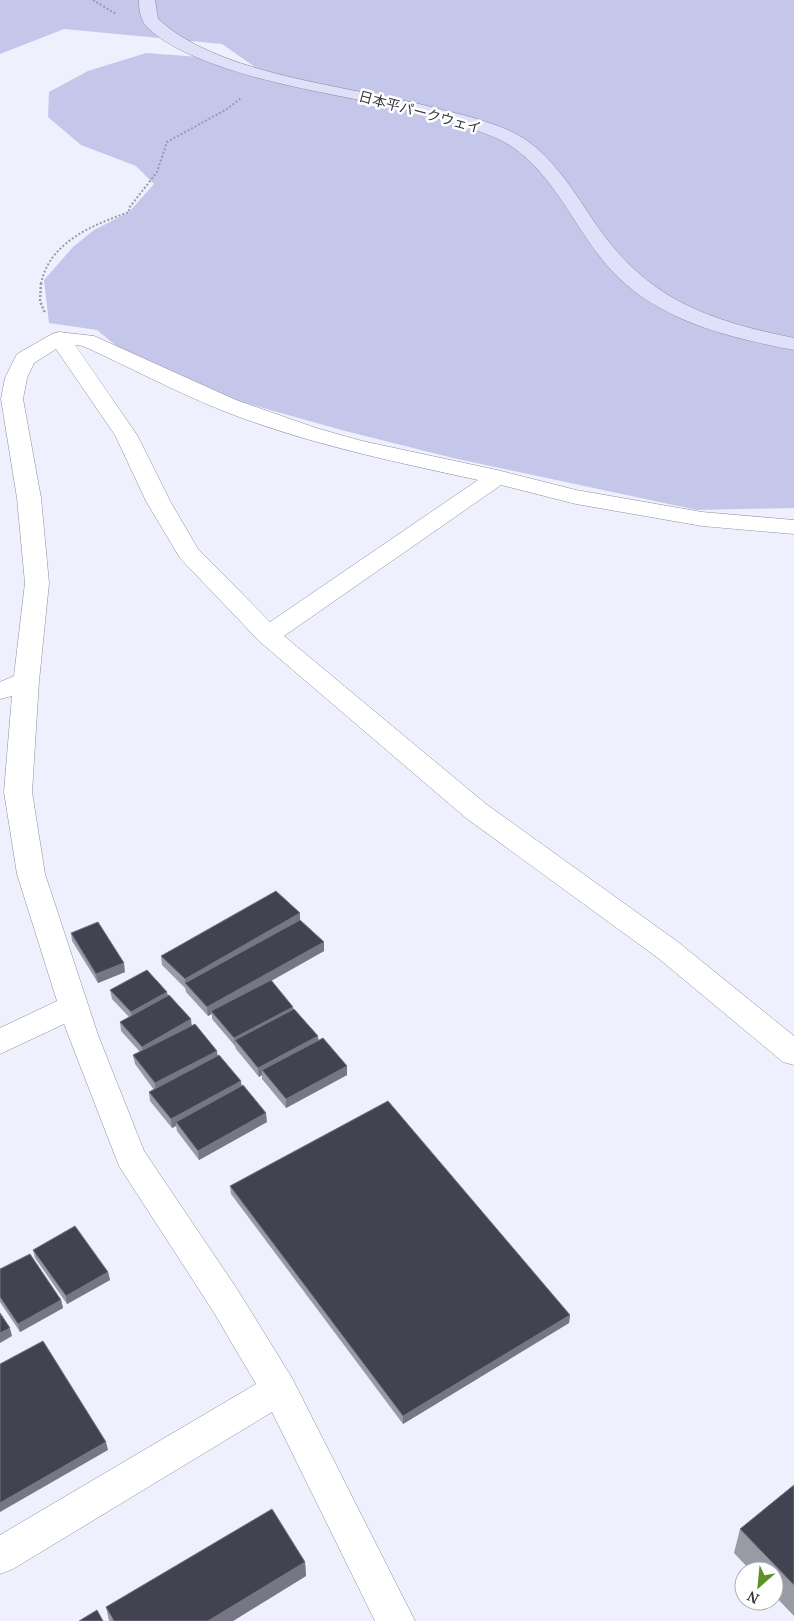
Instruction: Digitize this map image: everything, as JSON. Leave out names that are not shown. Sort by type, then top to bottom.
[{"type":"street","name":"日本平パークウェイ","points":[[147,0],[151,20],[162,31],[192,49],[237,66],[456,119],[518,143],[538,160],[564,191],[594,237],[626,274],[669,305],[710,322],[762,338],[794,344]]},
{"type":"street","points":[[59,338],[126,435],[158,501],[188,553],[268,635],[476,811],[668,950],[794,1052]]},
{"type":"street","points":[[396,1621],[346,1526],[279,1389],[225,1300],[130,1157],[73,1006],[31,874],[18,792],[13,686],[37,583],[29,498],[12,399],[16,378],[25,360],[59,338],[87,340],[228,405],[308,433],[358,447],[497,477],[576,497],[693,517],[794,527]]},
{"type":"street","points":[[268,635],[497,477]]},
{"type":"street","points":[[0,1042],[73,1006]]},
{"type":"street","points":[[0,1556],[279,1389]]},
{"type":"path","points":[[93,0],[120,16]]},
{"type":"path","points":[[59,338],[40,305],[41,276],[56,252],[102,222],[129,212],[128,208],[157,172],[167,142],[227,109],[244,96]]},
{"type":"shaded area","points":[[0,0],[794,0],[794,508],[697,510],[453,458],[345,431],[213,394],[120,349],[97,330],[49,323],[44,280],[73,247],[94,230],[129,212],[154,184],[136,166],[81,145],[48,117],[49,92],[88,71],[146,53],[200,57],[279,84],[222,44],[64,29],[0,54]]},
{"type":"building","points":[[276,891],[300,913],[185,979],[161,956]]},
{"type":"building","points":[[300,920],[324,942],[207,1007],[185,983]]},
{"type":"building","points":[[98,922],[124,963],[96,974],[71,933]]},
{"type":"building","points":[[147,970],[167,992],[131,1012],[110,990]]},
{"type":"building","points":[[271,980],[293,1007],[234,1038],[211,1011]]},
{"type":"building","points":[[169,995],[191,1019],[142,1047],[120,1022]]},
{"type":"building","points":[[294,1009],[318,1036],[258,1068],[235,1040]]},
{"type":"building","points":[[195,1024],[217,1051],[155,1083],[133,1055]]},
{"type":"building","points":[[323,1038],[347,1066],[286,1099],[262,1070]]},
{"type":"building","points":[[219,1055],[241,1081],[171,1119],[149,1092]]},
{"type":"building","points":[[243,1085],[266,1113],[198,1151],[176,1122]]},
{"type":"building","points":[[388,1101],[570,1315],[403,1416],[230,1186]]},
{"type":"building","points":[[75,1226],[108,1272],[66,1296],[33,1250]]},
{"type":"building","points":[[30,1254],[61,1300],[18,1324],[0,1297],[0,1269]]},
{"type":"building","points":[[0,1313],[10,1328],[0,1333]]},
{"type":"building","points":[[43,1341],[106,1442],[0,1503],[0,1364]]},
{"type":"building","points":[[794,1485],[794,1585],[784,1575],[784,1561],[771,1561],[740,1529]]},
{"type":"building","points":[[272,1509],[305,1562],[208,1621],[114,1621],[106,1607]]},
{"type":"building","points":[[97,1610],[103,1621],[79,1621]]}]
